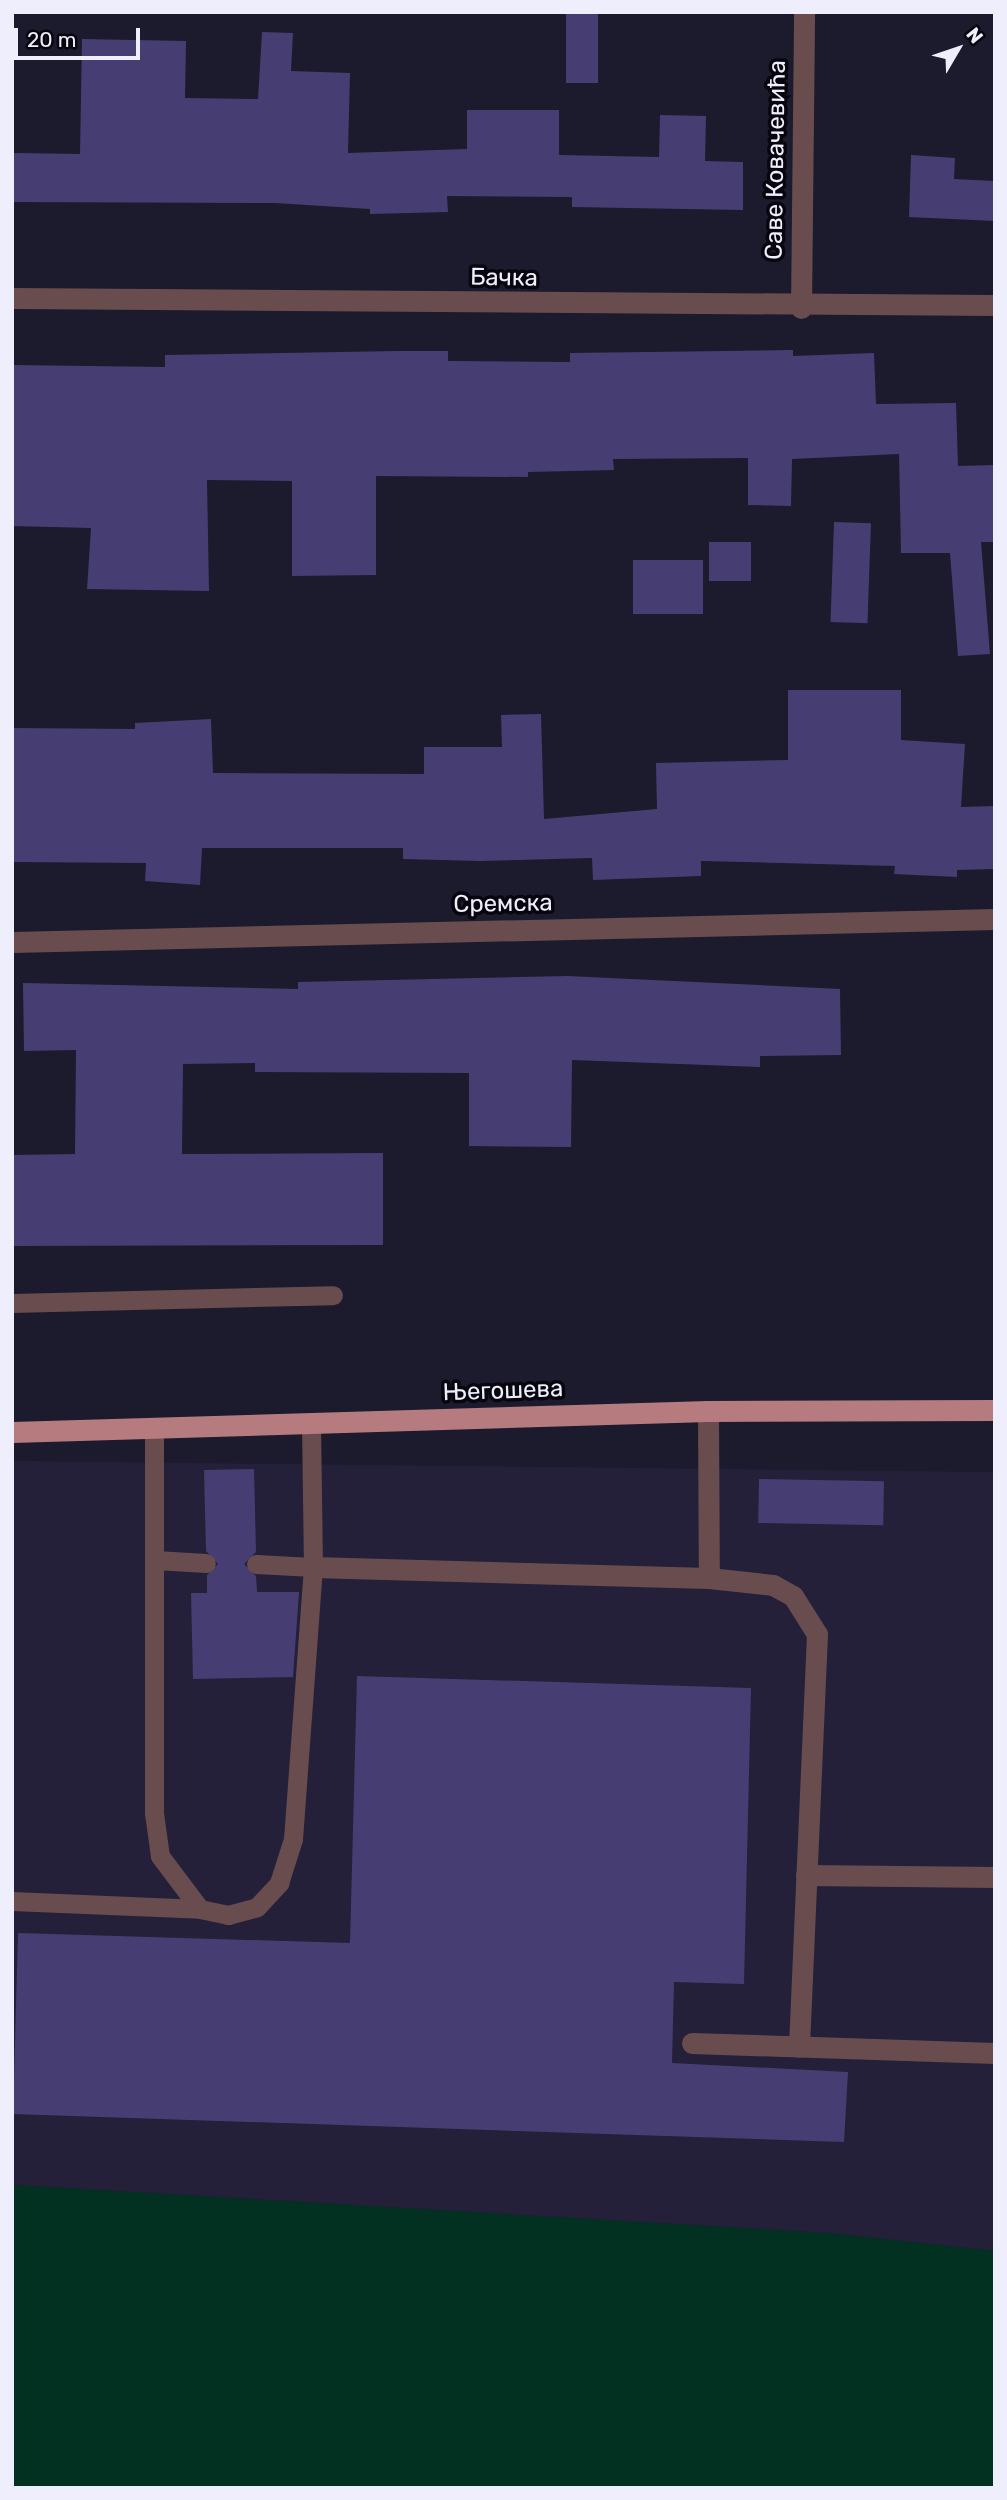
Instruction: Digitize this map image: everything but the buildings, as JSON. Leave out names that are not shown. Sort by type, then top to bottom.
[{"type":"main road","name":"Његошева","points":[[12,1433],[708,1411],[995,1410]]},
{"type":"street","name":"Саве Ковачевића","points":[[801,308],[804,12]]},
{"type":"street","name":"Бачка","points":[[12,298],[801,308],[995,306]]},
{"type":"street","name":"Сремска","points":[[12,942],[995,919]]},
{"type":"street","points":[[708,1411],[709,1578]]},
{"type":"street","points":[[313,1567],[709,1578],[783,1591],[808,1612],[817,1634],[799,2047]]},
{"type":"street","points":[[806,1875],[995,1877]]},
{"type":"street","points":[[692,2043],[995,2053]]},
{"type":"lane","points":[[12,1303],[332,1295]]},
{"type":"lane","points":[[12,1901],[200,1909],[228,1915],[257,1907],[279,1883],[293,1839],[313,1567],[312,1423]]},
{"type":"lane","points":[[154,1428],[154,1813],[160,1856],[200,1909]]},
{"type":"lane","points":[[155,1560],[206,1563]]},
{"type":"lane","points":[[256,1564],[313,1567]]},
{"type":"shaded area","points":[[12,1461],[995,1472],[995,2251],[828,2233],[12,2185]]},
{"type":"green space","points":[[12,2185],[828,2233],[995,2251],[995,2488],[12,2488]]}]
